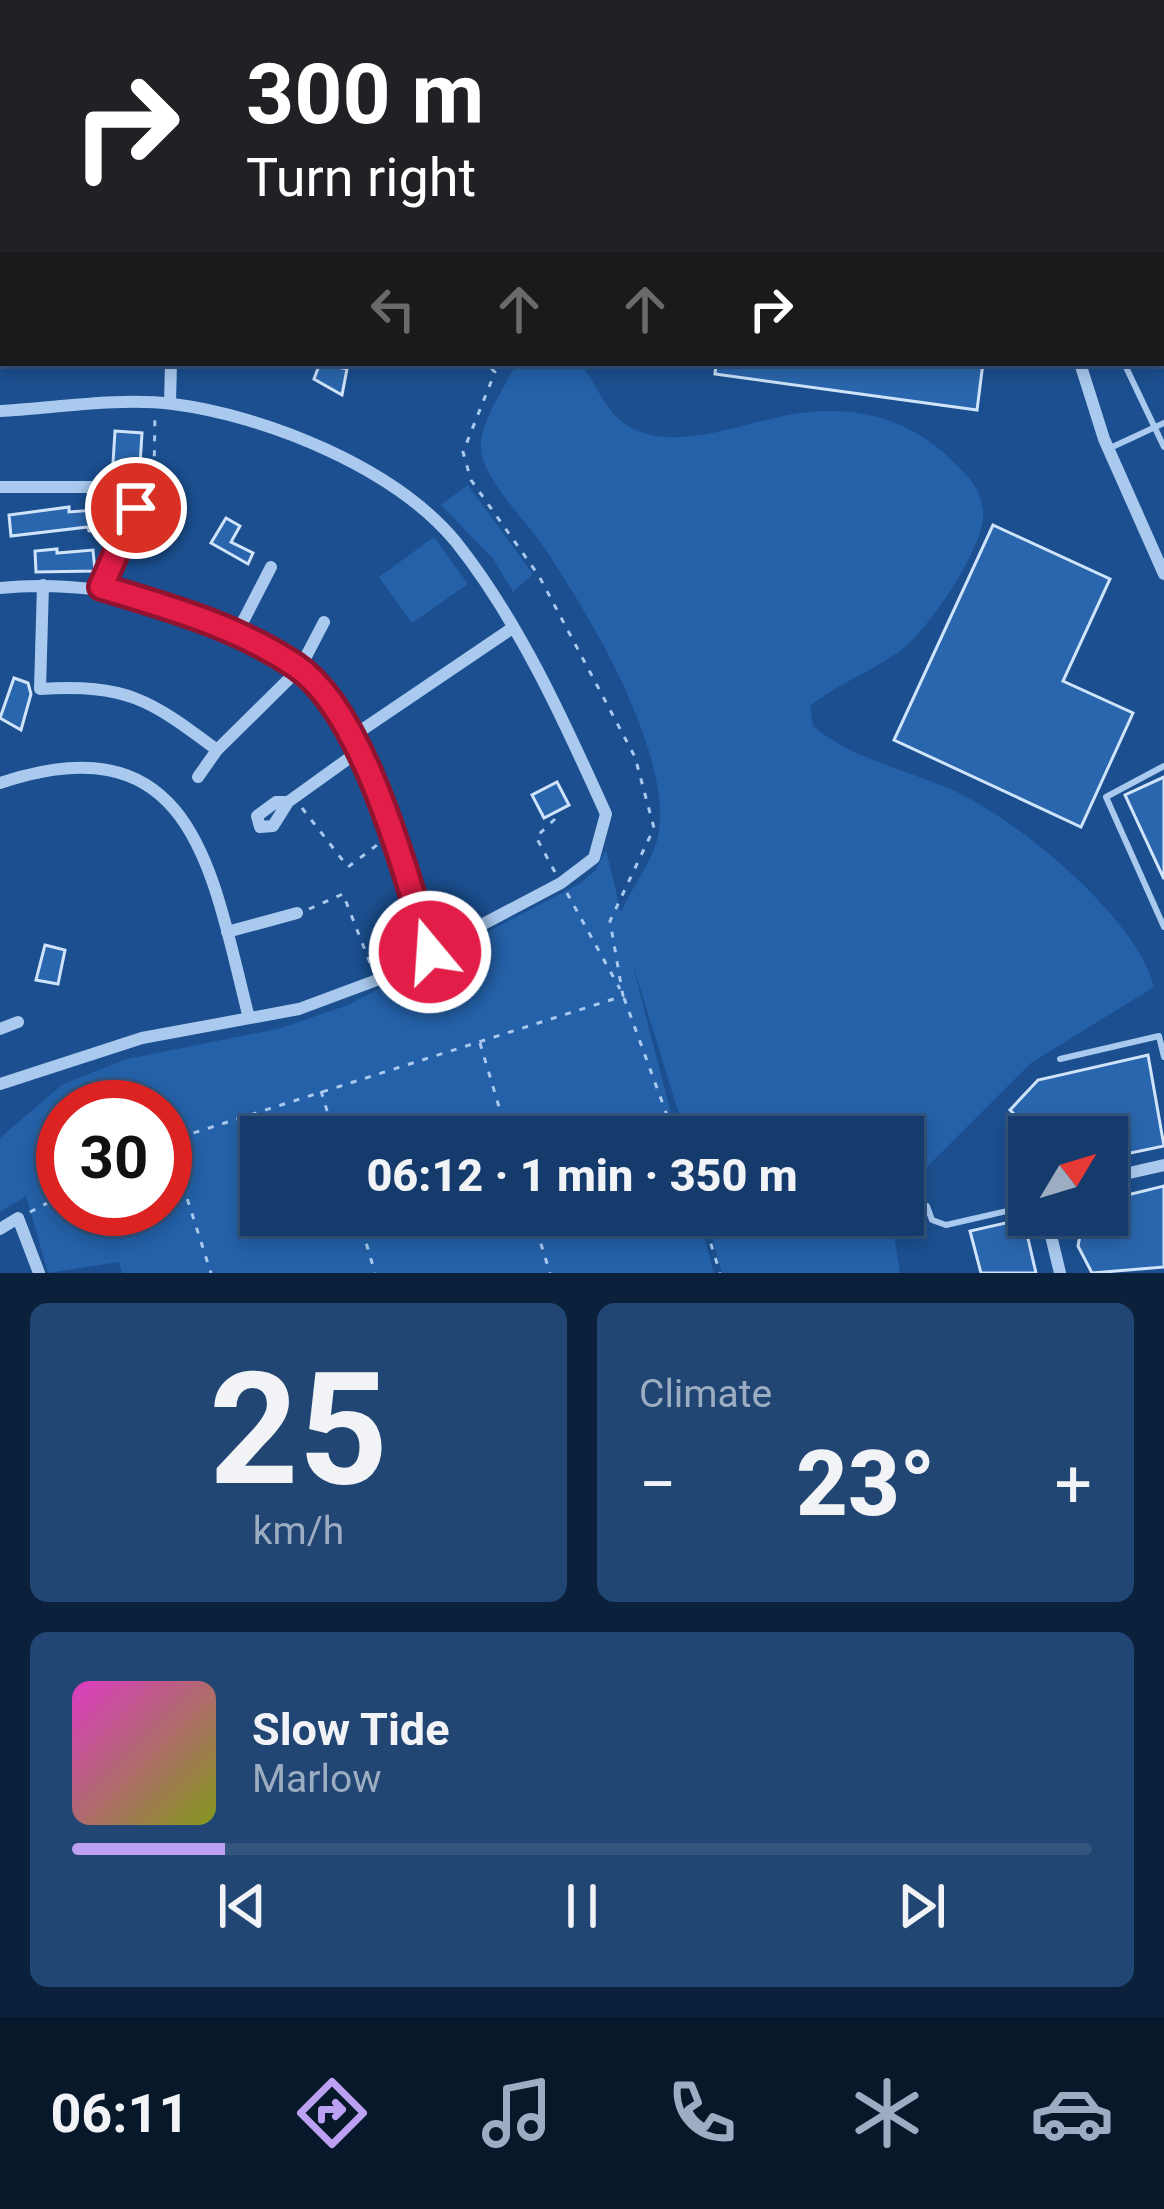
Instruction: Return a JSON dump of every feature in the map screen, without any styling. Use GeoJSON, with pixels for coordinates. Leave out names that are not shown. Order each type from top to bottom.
{"type":"FeatureCollection","features":[{"type":"Feature","properties":{"kind":"street"},"geometry":{"type":"LineString","coordinates":[[162,404],[170,366]]}},
{"type":"Feature","properties":{"kind":"street"},"geometry":{"type":"LineString","coordinates":[[1081,366],[1108,449],[1162,567]]}},
{"type":"Feature","properties":{"kind":"street"},"geometry":{"type":"LineString","coordinates":[[0,411],[162,404],[232,416],[315,445],[384,481],[454,541],[512,629],[606,814],[594,858],[561,883],[377,980],[299,1009],[142,1038],[0,1084]]}},
{"type":"Feature","properties":{"kind":"street"},"geometry":{"type":"LineString","coordinates":[[0,487],[135,487],[136,508],[101,587]]}},
{"type":"Feature","properties":{"kind":"street"},"geometry":{"type":"LineString","coordinates":[[237,633],[271,567]]}},
{"type":"Feature","properties":{"kind":"street"},"geometry":{"type":"LineString","coordinates":[[43,585],[40,688],[101,686],[138,698],[157,705],[217,750]]}},
{"type":"Feature","properties":{"kind":"street"},"geometry":{"type":"LineString","coordinates":[[0,588],[101,587],[237,633],[300,668],[353,736],[392,834],[430,952]]}},
{"type":"Feature","properties":{"kind":"street"},"geometry":{"type":"LineString","coordinates":[[198,777],[217,750],[300,668],[324,622]]}},
{"type":"Feature","properties":{"kind":"street"},"geometry":{"type":"LineString","coordinates":[[353,736],[512,629]]}},
{"type":"Feature","properties":{"kind":"street"},"geometry":{"type":"LineString","coordinates":[[291,800],[358,752]]}},
{"type":"Feature","properties":{"kind":"street"},"geometry":{"type":"LineString","coordinates":[[0,783],[98,767],[148,784],[166,796],[192,829],[227,932],[249,1018]]}},
{"type":"Feature","properties":{"kind":"street"},"geometry":{"type":"LineString","coordinates":[[227,932],[297,913]]}},
{"type":"Feature","properties":{"kind":"street"},"geometry":{"type":"LineString","coordinates":[[0,1029],[18,1022]]}},
{"type":"Feature","properties":{"kind":"street"},"geometry":{"type":"LineString","coordinates":[[1128,1173],[1164,1165]]}},
{"type":"Feature","properties":{"kind":"street"},"geometry":{"type":"LineString","coordinates":[[0,1229],[18,1218],[39,1273]]}},
{"type":"Feature","properties":{"kind":"street"},"geometry":{"type":"LineString","coordinates":[[1051,1236],[1060,1273]]}},
{"type":"Feature","properties":{"kind":"lane"},"geometry":{"type":"LineString","coordinates":[[1126,366],[1160,426],[1164,447]]}},
{"type":"Feature","properties":{"kind":"lane"},"geometry":{"type":"LineString","coordinates":[[1108,449],[1160,426]]}},
{"type":"Feature","properties":{"kind":"lane"},"geometry":{"type":"LineString","coordinates":[[1164,766],[1106,797],[1164,927]]}},
{"type":"Feature","properties":{"kind":"lane"},"geometry":{"type":"LineString","coordinates":[[1060,1059],[1159,1036],[1164,1057]]}},
{"type":"Feature","properties":{"kind":"lane"},"geometry":{"type":"LineString","coordinates":[[927,1207],[932,1220],[946,1225],[1008,1211]]}},
{"type":"Feature","properties":{"kind":"path"},"geometry":{"type":"LineString","coordinates":[[488,366],[495,372],[463,452],[471,480],[539,575],[635,757],[654,828],[610,921],[623,996]]}},
{"type":"Feature","properties":{"kind":"path"},"geometry":{"type":"LineString","coordinates":[[135,487],[154,477],[162,404]]}},
{"type":"Feature","properties":{"kind":"path"},"geometry":{"type":"LineString","coordinates":[[291,800],[348,867],[392,834]]}},
{"type":"Feature","properties":{"kind":"path"},"geometry":{"type":"LineString","coordinates":[[555,819],[536,837],[623,996],[667,1116]]}},
{"type":"Feature","properties":{"kind":"path"},"geometry":{"type":"LineString","coordinates":[[297,913],[343,894],[377,980]]}},
{"type":"Feature","properties":{"kind":"path"},"geometry":{"type":"LineString","coordinates":[[192,1133],[623,996]]}},
{"type":"Feature","properties":{"kind":"path"},"geometry":{"type":"LineString","coordinates":[[479,1042],[502,1116]]}},
{"type":"Feature","properties":{"kind":"path"},"geometry":{"type":"LineString","coordinates":[[320,1089],[328,1116]]}},
{"type":"Feature","properties":{"kind":"path"},"geometry":{"type":"LineString","coordinates":[[18,1218],[36,1209]]}},
{"type":"Feature","properties":{"kind":"path"},"geometry":{"type":"LineString","coordinates":[[192,1216],[211,1273]]}},
{"type":"Feature","properties":{"kind":"path"},"geometry":{"type":"LineString","coordinates":[[364,1236],[375,1273]]}},
{"type":"Feature","properties":{"kind":"path"},"geometry":{"type":"LineString","coordinates":[[539,1236],[550,1273]]}},
{"type":"Feature","properties":{"kind":"path"},"geometry":{"type":"LineString","coordinates":[[709,1236],[720,1273]]}},
{"type":"Feature","properties":{"kind":"shaded area"},"geometry":{"type":"Polygon","coordinates":[[[519,366],[582,366],[614,415],[647,434],[686,437],[808,412],[845,412],[880,418],[929,441],[974,485],[981,500],[982,525],[976,544],[923,629],[885,661],[810,706],[813,726],[859,754],[973,801],[1037,844],[1124,930],[1154,987],[1031,1063],[924,1170],[924,1116],[680,1116],[632,962],[672,1116],[240,1116],[240,1236],[704,1236],[714,1273],[122,1273],[119,1262],[48,1273],[37,1236],[192,1236],[192,1080],[73,1080],[127,1059],[281,1028],[348,1005],[579,884],[595,871],[606,850],[621,912],[649,861],[659,830],[659,797],[639,722],[582,607],[486,467],[481,446],[486,424],[512,371],[519,366]]]}},
{"type":"Feature","properties":{"kind":"shaded area"},"geometry":{"type":"Polygon","coordinates":[[[468,485],[533,574],[513,592],[494,560],[441,505],[468,485]]]}},
{"type":"Feature","properties":{"kind":"shaded area"},"geometry":{"type":"Polygon","coordinates":[[[434,537],[468,584],[412,623],[379,577],[434,537]]]}},
{"type":"Feature","properties":{"kind":"shaded area"},"geometry":{"type":"Polygon","coordinates":[[[36,1107],[36,1231],[26,1196],[0,1212],[0,1138],[36,1107]]]}},
{"type":"Feature","properties":{"kind":"shaded area"},"geometry":{"type":"Polygon","coordinates":[[[712,1236],[894,1236],[900,1273],[722,1273],[712,1236]]]}},
{"type":"Feature","properties":{"kind":"building"},"geometry":{"type":"Polygon","coordinates":[[[319,366],[347,369],[342,395],[314,379],[319,366]]]}},
{"type":"Feature","properties":{"kind":"building"},"geometry":{"type":"Polygon","coordinates":[[[716,366],[983,366],[977,410],[715,374],[716,366]]]}},
{"type":"Feature","properties":{"kind":"building"},"geometry":{"type":"Polygon","coordinates":[[[115,431],[142,433],[140,465],[113,463],[115,431]]]}},
{"type":"Feature","properties":{"kind":"building"},"geometry":{"type":"Polygon","coordinates":[[[69,507],[69,512],[109,509],[110,522],[105,530],[89,531],[88,527],[11,536],[9,515],[69,507]]]}},
{"type":"Feature","properties":{"kind":"building"},"geometry":{"type":"Polygon","coordinates":[[[226,518],[240,526],[231,542],[253,553],[248,564],[211,543],[226,518]]]}},
{"type":"Feature","properties":{"kind":"building"},"geometry":{"type":"Polygon","coordinates":[[[993,525],[1110,579],[1063,681],[1133,713],[1081,827],[894,740],[993,525]]]}},
{"type":"Feature","properties":{"kind":"building"},"geometry":{"type":"Polygon","coordinates":[[[57,549],[57,553],[93,550],[95,571],[36,572],[35,551],[57,549]]]}},
{"type":"Feature","properties":{"kind":"building"},"geometry":{"type":"Polygon","coordinates":[[[14,678],[28,683],[31,694],[21,730],[0,718],[14,678]]]}},
{"type":"Feature","properties":{"kind":"building"},"geometry":{"type":"Polygon","coordinates":[[[1164,777],[1164,879],[1125,795],[1164,777]]]}},
{"type":"Feature","properties":{"kind":"building"},"geometry":{"type":"Polygon","coordinates":[[[557,782],[569,805],[544,818],[532,795],[557,782]]]}},
{"type":"Feature","properties":{"kind":"building"},"geometry":{"type":"Polygon","coordinates":[[[45,945],[65,950],[58,984],[36,980],[45,945]]]}},
{"type":"Feature","properties":{"kind":"building"},"geometry":{"type":"Polygon","coordinates":[[[1148,1055],[1164,1146],[1128,1154],[1128,1116],[1016,1116],[1010,1110],[1038,1080],[1148,1055]]]}},
{"type":"Feature","properties":{"kind":"building"},"geometry":{"type":"Polygon","coordinates":[[[1164,1186],[1164,1267],[1092,1273],[1078,1246],[1080,1236],[1128,1236],[1128,1195],[1164,1186]]]}},
{"type":"Feature","properties":{"kind":"building"},"geometry":{"type":"Polygon","coordinates":[[[1008,1222],[1008,1236],[1027,1236],[1036,1273],[981,1273],[970,1231],[1008,1222]]]}},
{"type":"Feature","properties":{"kind":"route"},"geometry":{"type":"LineString","coordinates":[[136,508],[101,587],[237,633],[300,668],[353,736],[392,834],[430,952]]}}]}
